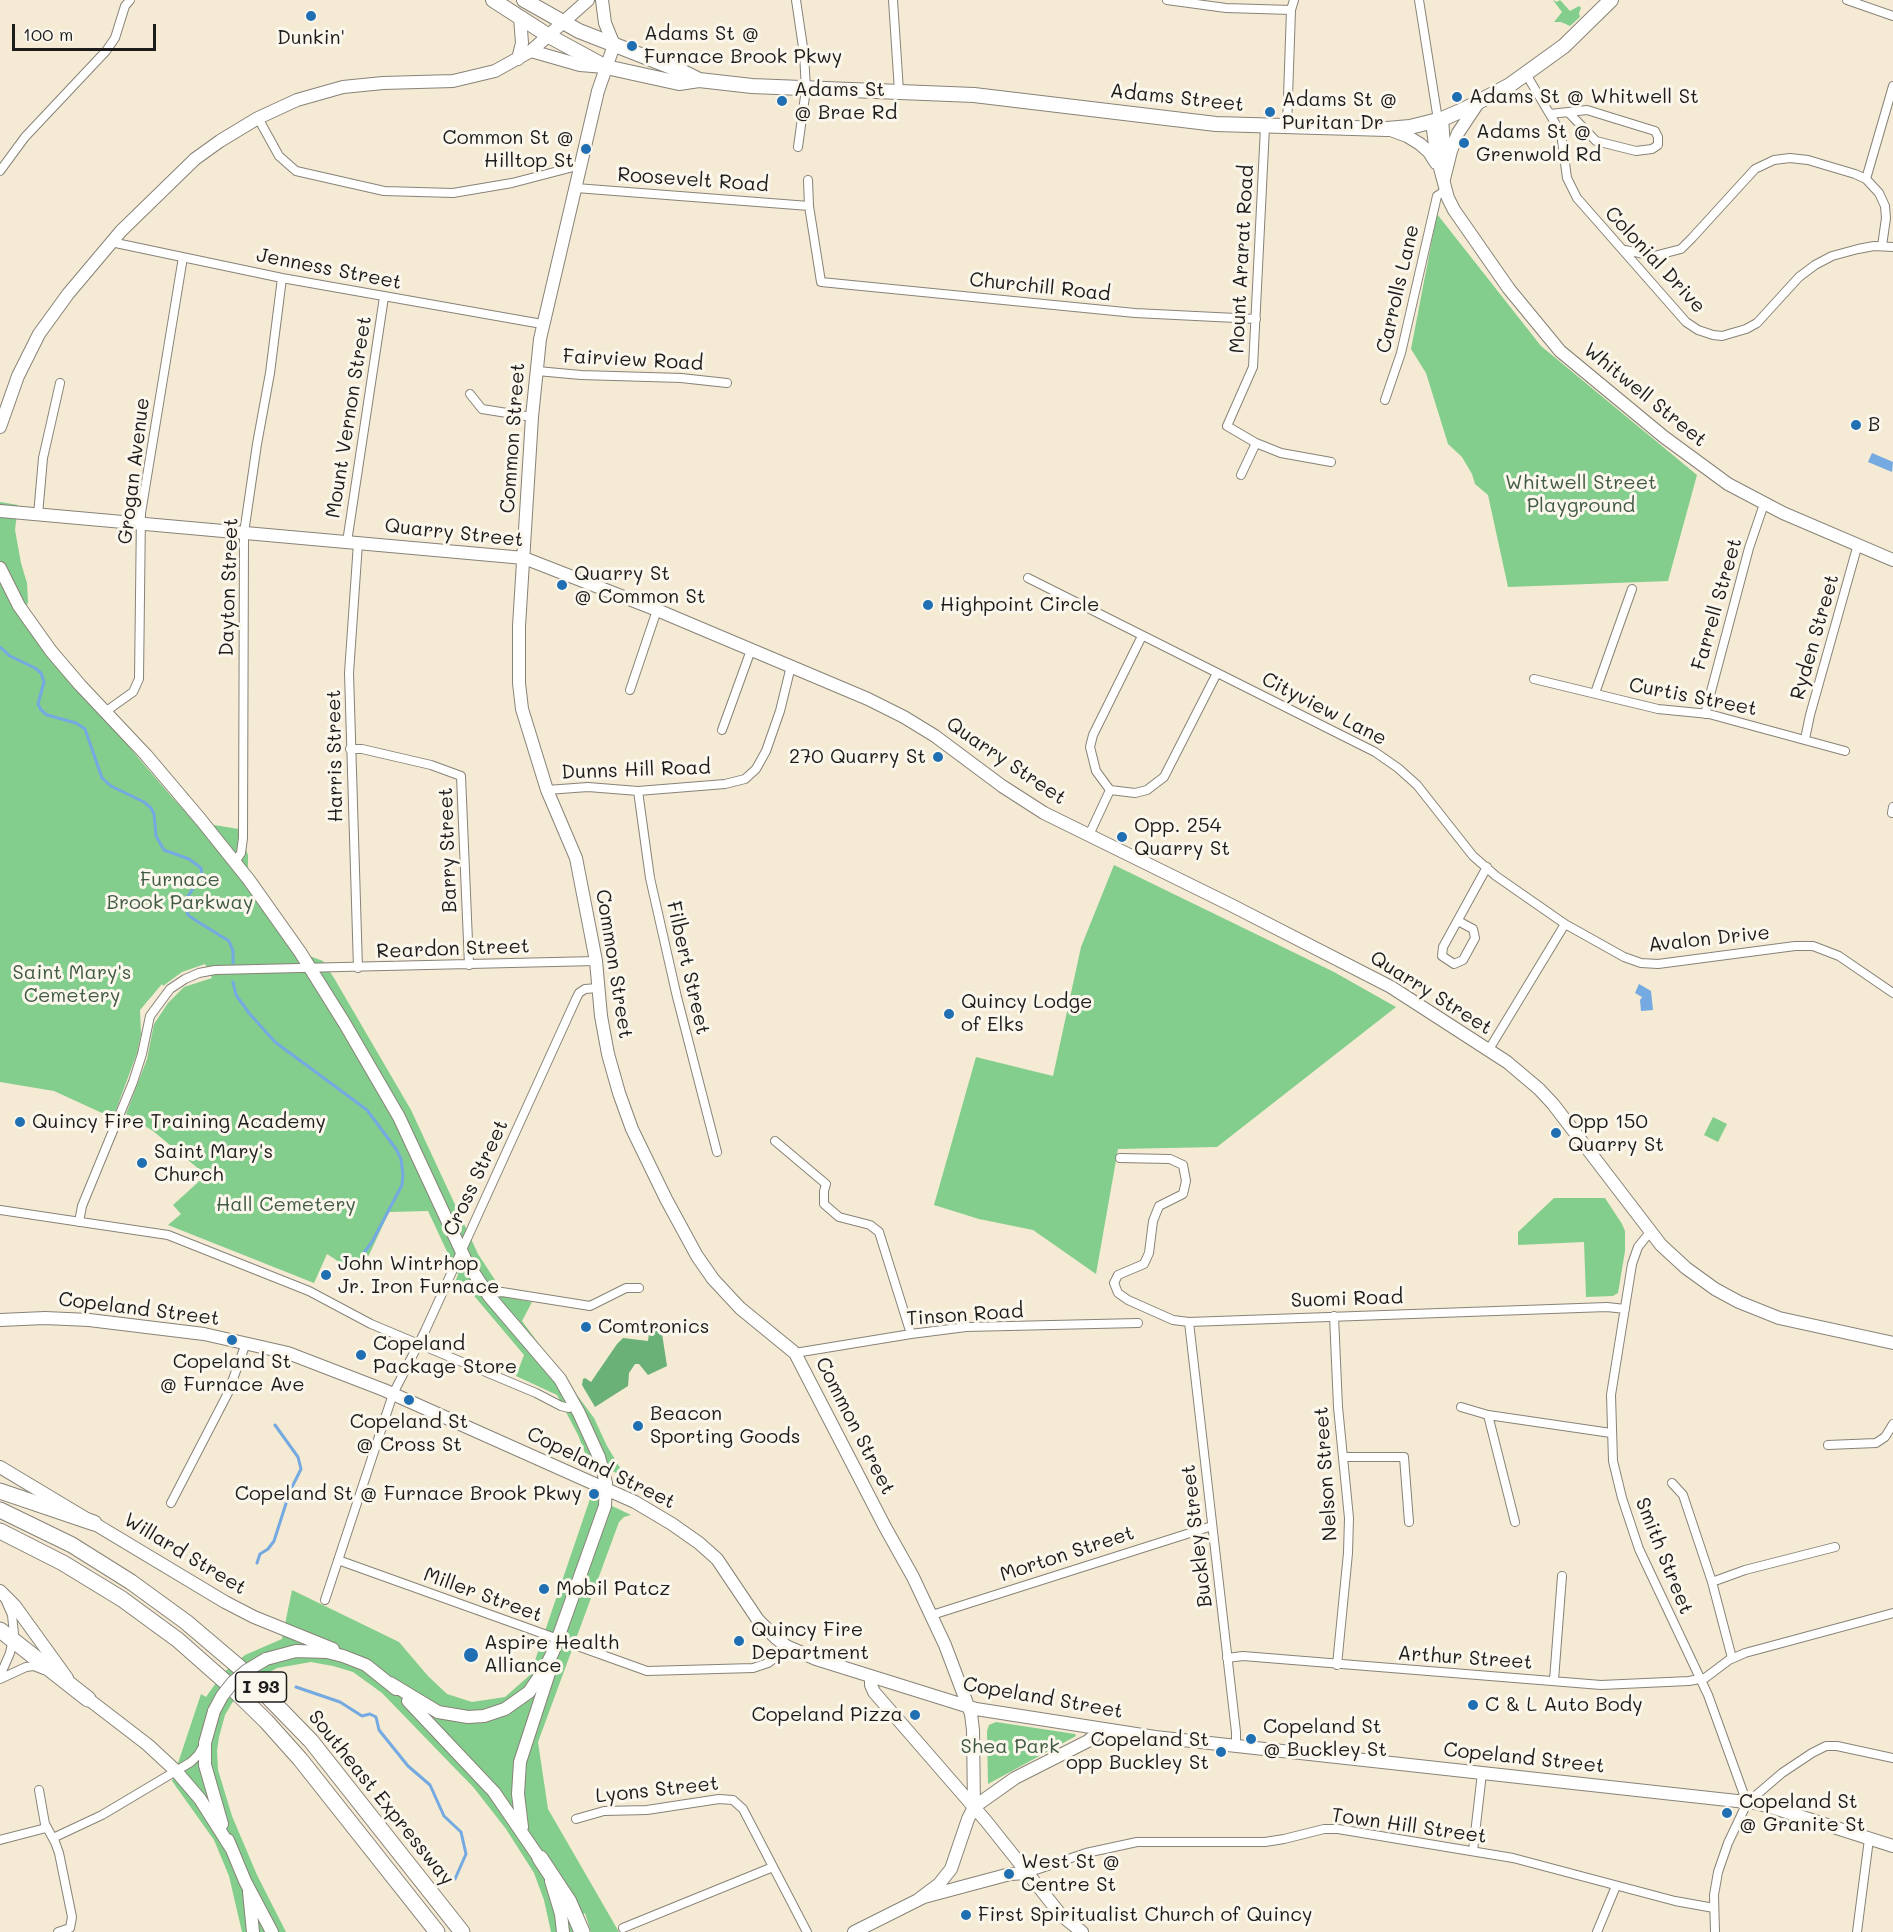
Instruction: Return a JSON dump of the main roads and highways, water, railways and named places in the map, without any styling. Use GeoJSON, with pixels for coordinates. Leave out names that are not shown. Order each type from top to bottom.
{"type":"FeatureCollection","features":[{"type":"Feature","properties":{"kind":"highway"},"geometry":{"type":"LineString","coordinates":[[0,1491],[93,1523]]}},
{"type":"Feature","properties":{"kind":"highway","name":"Southeast Expressway"},"geometry":{"type":"LineString","coordinates":[[0,1509],[64,1541],[131,1582],[193,1627],[239,1667],[311,1741],[462,1932]]}},
{"type":"Feature","properties":{"kind":"highway","name":"I 93"},"geometry":{"type":"LineString","coordinates":[[0,1518],[68,1552],[127,1588],[188,1634],[240,1678],[310,1753],[452,1932]]}},
{"type":"Feature","properties":{"kind":"highway","name":"I 93"},"geometry":{"type":"LineString","coordinates":[[0,1531],[78,1572],[122,1599],[178,1640],[229,1685],[300,1759],[438,1932]]}},
{"type":"Feature","properties":{"kind":"highway","name":"I 93"},"geometry":{"type":"LineString","coordinates":[[0,1539],[118,1606],[173,1646],[224,1690],[294,1764],[427,1932]]}},
{"type":"Feature","properties":{"kind":"highway"},"geometry":{"type":"LineString","coordinates":[[0,1630],[88,1699]]}},
{"type":"Feature","properties":{"kind":"highway"},"geometry":{"type":"LineString","coordinates":[[540,1857],[574,1911],[582,1932]]}},
{"type":"Feature","properties":{"kind":"main road","name":"Adams Street"},"geometry":{"type":"LineString","coordinates":[[493,0],[549,36],[606,67],[679,83],[699,80],[806,89],[974,95],[1192,122],[1265,127],[1387,129],[1410,127],[1437,120],[1479,102],[1526,74],[1572,39],[1611,0]]}},
{"type":"Feature","properties":{"kind":"main road","name":"Adams Street"},"geometry":{"type":"LineString","coordinates":[[524,0],[614,45],[699,80]]}},
{"type":"Feature","properties":{"kind":"main road"},"geometry":{"type":"LineString","coordinates":[[0,427],[18,376],[39,334],[68,294],[111,242],[195,159],[258,118],[297,100],[343,87],[382,83],[453,81],[495,71],[531,51],[588,0]]}},
{"type":"Feature","properties":{"kind":"main road"},"geometry":{"type":"LineString","coordinates":[[602,0],[604,23],[614,45]]}},
{"type":"Feature","properties":{"kind":"main road"},"geometry":{"type":"LineString","coordinates":[[518,59],[522,44],[520,17]]}},
{"type":"Feature","properties":{"kind":"main road","name":"Common Street"},"geometry":{"type":"LineString","coordinates":[[614,45],[598,91],[542,324],[532,417],[519,626],[519,683],[524,719],[547,790],[576,858],[596,961],[608,1054],[632,1129],[666,1199],[697,1256],[713,1279],[740,1308],[795,1353],[932,1615],[969,1707],[973,1730],[974,1808]]}},
{"type":"Feature","properties":{"kind":"main road"},"geometry":{"type":"LineString","coordinates":[[531,51],[580,65],[606,67]]}},
{"type":"Feature","properties":{"kind":"main road"},"geometry":{"type":"LineString","coordinates":[[1445,185],[1451,151],[1458,134],[1479,102]]}},
{"type":"Feature","properties":{"kind":"main road","name":"Whitwell Street"},"geometry":{"type":"LineString","coordinates":[[1437,120],[1446,150],[1445,185],[1454,210],[1509,289],[1560,351],[1664,437],[1728,484],[1805,524],[1893,560]]}},
{"type":"Feature","properties":{"kind":"main road"},"geometry":{"type":"LineString","coordinates":[[1387,129],[1407,136],[1426,149],[1432,155],[1445,185]]}},
{"type":"Feature","properties":{"kind":"main road","name":"Quarry Street"},"geometry":{"type":"LineString","coordinates":[[0,511],[524,558],[657,610],[868,699],[935,736],[1002,786],[1044,813],[1391,987],[1515,1068],[1553,1104],[1650,1232],[1674,1258],[1715,1289],[1747,1306],[1798,1323],[1893,1343]]}},
{"type":"Feature","properties":{"kind":"main road"},"geometry":{"type":"LineString","coordinates":[[0,568],[33,627],[60,661],[164,776],[235,862],[311,969],[399,1117],[461,1251],[489,1296],[554,1371],[575,1405],[595,1447],[607,1489],[604,1512],[558,1639],[544,1670],[529,1692],[512,1706],[491,1714],[468,1717],[446,1714],[430,1708],[358,1661],[312,1650],[288,1652],[266,1659],[246,1671],[222,1696],[214,1712],[205,1743],[208,1779],[231,1848],[272,1932]]}},
{"type":"Feature","properties":{"kind":"main road","name":"Copeland Street"},"geometry":{"type":"LineString","coordinates":[[0,1320],[45,1318],[89,1320],[204,1334],[288,1353],[393,1394],[642,1506],[704,1546],[725,1570],[758,1620],[786,1646],[816,1659],[969,1707],[1096,1729],[1748,1803],[1771,1807],[1893,1846]]}},
{"type":"Feature","properties":{"kind":"main road","name":"Willard Street"},"geometry":{"type":"LineString","coordinates":[[0,1467],[225,1602],[358,1661]]}},
{"type":"Feature","properties":{"kind":"main road"},"geometry":{"type":"LineString","coordinates":[[0,1591],[15,1606],[69,1680],[88,1699],[148,1745],[176,1771],[200,1799],[231,1848]]}},
{"type":"Feature","properties":{"kind":"main road"},"geometry":{"type":"LineString","coordinates":[[526,1837],[520,1820],[518,1803],[520,1762],[548,1678],[558,1639]]}},
{"type":"Feature","properties":{"kind":"main road"},"geometry":{"type":"LineString","coordinates":[[871,1676],[874,1692],[974,1808],[1065,1920],[1082,1932]]}},
{"type":"Feature","properties":{"kind":"main road"},"geometry":{"type":"LineString","coordinates":[[390,1683],[484,1779],[540,1857],[556,1896],[563,1932]]}},
{"type":"Feature","properties":{"kind":"main road"},"geometry":{"type":"LineString","coordinates":[[854,1932],[918,1899],[939,1884],[951,1869],[974,1808],[1015,1778],[1088,1741],[1094,1736],[1096,1729]]}},
{"type":"Feature","properties":{"kind":"main road"},"geometry":{"type":"LineString","coordinates":[[918,1899],[1010,1874],[1027,1873]]}},
{"type":"Feature","properties":{"kind":"main road"},"geometry":{"type":"LineString","coordinates":[[249,1888],[253,1932]]}},
{"type":"Feature","properties":{"kind":"water"},"geometry":{"type":"Polygon","coordinates":[[[1872,453],[1893,462],[1892,472],[1868,462],[1872,453]]]}},
{"type":"Feature","properties":{"kind":"water"},"geometry":{"type":"Polygon","coordinates":[[[1639,984],[1651,991],[1653,1010],[1641,1011],[1642,997],[1635,993],[1639,984]]]}},
{"type":"Feature","properties":{"kind":"waterway"},"geometry":{"type":"LineString","coordinates":[[0,647],[10,656],[41,673],[44,682],[38,704],[41,710],[47,715],[76,723],[85,729],[102,778],[111,786],[144,802],[151,808],[154,814],[156,836],[164,850],[189,859],[201,868],[202,876],[188,896],[186,908],[188,915],[229,941],[233,951],[233,963]]}},
{"type":"Feature","properties":{"kind":"waterway"},"geometry":{"type":"LineString","coordinates":[[233,982],[236,995],[275,1042],[367,1110],[401,1159],[402,1185],[372,1242],[363,1254]]}},
{"type":"Feature","properties":{"kind":"waterway"},"geometry":{"type":"LineString","coordinates":[[257,1563],[260,1554],[274,1541],[290,1491],[301,1469],[298,1457],[275,1425]]}},
{"type":"Feature","properties":{"kind":"waterway"},"geometry":{"type":"LineString","coordinates":[[296,1687],[340,1702],[362,1716],[370,1714],[376,1717],[379,1730],[408,1766],[430,1785],[444,1816],[461,1832],[466,1854],[455,1879]]}},
{"type":"Feature","properties":{"kind":"place","name":"Dunkin'"},"geometry":{"type":"Point","coordinates":[311,16]}},
{"type":"Feature","properties":{"kind":"place","name":"Adams St @ Furnace Brook Pkwy"},"geometry":{"type":"Point","coordinates":[632,46]}},
{"type":"Feature","properties":{"kind":"place","name":"Adams St @ Whitwell St"},"geometry":{"type":"Point","coordinates":[1457,97]}},
{"type":"Feature","properties":{"kind":"place","name":"Adams St @ Brae Rd"},"geometry":{"type":"Point","coordinates":[782,101]}},
{"type":"Feature","properties":{"kind":"place","name":"Adams St @ Puritan Dr"},"geometry":{"type":"Point","coordinates":[1270,112]}},
{"type":"Feature","properties":{"kind":"place","name":"Adams St @ Grenwold Rd"},"geometry":{"type":"Point","coordinates":[1464,143]}},
{"type":"Feature","properties":{"kind":"place","name":"Common St @ Hilltop St"},"geometry":{"type":"Point","coordinates":[586,149]}},
{"type":"Feature","properties":{"kind":"place","name":"B"},"geometry":{"type":"Point","coordinates":[1856,425]}},
{"type":"Feature","properties":{"kind":"place","name":"Quarry St @ Common St"},"geometry":{"type":"Point","coordinates":[562,585]}},
{"type":"Feature","properties":{"kind":"place","name":"Highpoint Circle"},"geometry":{"type":"Point","coordinates":[928,605]}},
{"type":"Feature","properties":{"kind":"place","name":"270 Quarry St"},"geometry":{"type":"Point","coordinates":[938,757]}},
{"type":"Feature","properties":{"kind":"place","name":"Opp. 254 Quarry St"},"geometry":{"type":"Point","coordinates":[1122,837]}},
{"type":"Feature","properties":{"kind":"place","name":"Quincy Lodge of Elks"},"geometry":{"type":"Point","coordinates":[949,1014]}},
{"type":"Feature","properties":{"kind":"place","name":"Quincy Fire Training Academy"},"geometry":{"type":"Point","coordinates":[20,1122]}},
{"type":"Feature","properties":{"kind":"place","name":"Opp 150 Quarry St"},"geometry":{"type":"Point","coordinates":[1556,1133]}},
{"type":"Feature","properties":{"kind":"place","name":"Saint Mary's Church"},"geometry":{"type":"Point","coordinates":[142,1163]}},
{"type":"Feature","properties":{"kind":"place","name":"John Wintrhop Jr. Iron Furnace"},"geometry":{"type":"Point","coordinates":[326,1275]}},
{"type":"Feature","properties":{"kind":"place","name":"Comtronics"},"geometry":{"type":"Point","coordinates":[586,1327]}},
{"type":"Feature","properties":{"kind":"place","name":"Copeland St @ Furnace Ave"},"geometry":{"type":"Point","coordinates":[232,1340]}},
{"type":"Feature","properties":{"kind":"place","name":"Copeland Package Store"},"geometry":{"type":"Point","coordinates":[361,1355]}},
{"type":"Feature","properties":{"kind":"place","name":"Copeland St @ Cross St"},"geometry":{"type":"Point","coordinates":[409,1400]}},
{"type":"Feature","properties":{"kind":"place","name":"Beacon Sporting Goods"},"geometry":{"type":"Point","coordinates":[638,1426]}},
{"type":"Feature","properties":{"kind":"place","name":"Copeland St @ Furnace Brook Pkwy"},"geometry":{"type":"Point","coordinates":[594,1494]}},
{"type":"Feature","properties":{"kind":"place","name":"Mobil Patcz"},"geometry":{"type":"Point","coordinates":[544,1589]}},
{"type":"Feature","properties":{"kind":"place","name":"Quincy Fire Department"},"geometry":{"type":"Point","coordinates":[739,1641]}},
{"type":"Feature","properties":{"kind":"place","name":"Aspire Health Alliance"},"geometry":{"type":"Point","coordinates":[471,1655]}},
{"type":"Feature","properties":{"kind":"place","name":"C & L Auto Body"},"geometry":{"type":"Point","coordinates":[1473,1705]}},
{"type":"Feature","properties":{"kind":"place","name":"Copeland Pizza"},"geometry":{"type":"Point","coordinates":[915,1715]}},
{"type":"Feature","properties":{"kind":"place","name":"Copeland St @ Buckley St"},"geometry":{"type":"Point","coordinates":[1251,1739]}},
{"type":"Feature","properties":{"kind":"place","name":"Copeland St opp Buckley St"},"geometry":{"type":"Point","coordinates":[1221,1752]}},
{"type":"Feature","properties":{"kind":"place","name":"Copeland St @ Granite St"},"geometry":{"type":"Point","coordinates":[1727,1813]}},
{"type":"Feature","properties":{"kind":"place","name":"West St @ Centre St"},"geometry":{"type":"Point","coordinates":[1009,1874]}},
{"type":"Feature","properties":{"kind":"place","name":"First Spiritualist Church of Quincy"},"geometry":{"type":"Point","coordinates":[966,1915]}},
{"type":"Feature","properties":{"kind":"park label","name":"Whitwell Street Playground"},"geometry":{"type":"Point","coordinates":[1581,494]}},
{"type":"Feature","properties":{"kind":"park label","name":"Furnace Brook Parkway"},"geometry":{"type":"Point","coordinates":[180,892]}},
{"type":"Feature","properties":{"kind":"park label","name":"Saint Mary's Cemetery"},"geometry":{"type":"Point","coordinates":[72,984]}},
{"type":"Feature","properties":{"kind":"park label","name":"Hall Cemetery"},"geometry":{"type":"Point","coordinates":[286,1205]}},
{"type":"Feature","properties":{"kind":"park label","name":"Shea Park"},"geometry":{"type":"Point","coordinates":[1010,1747]}}]}
